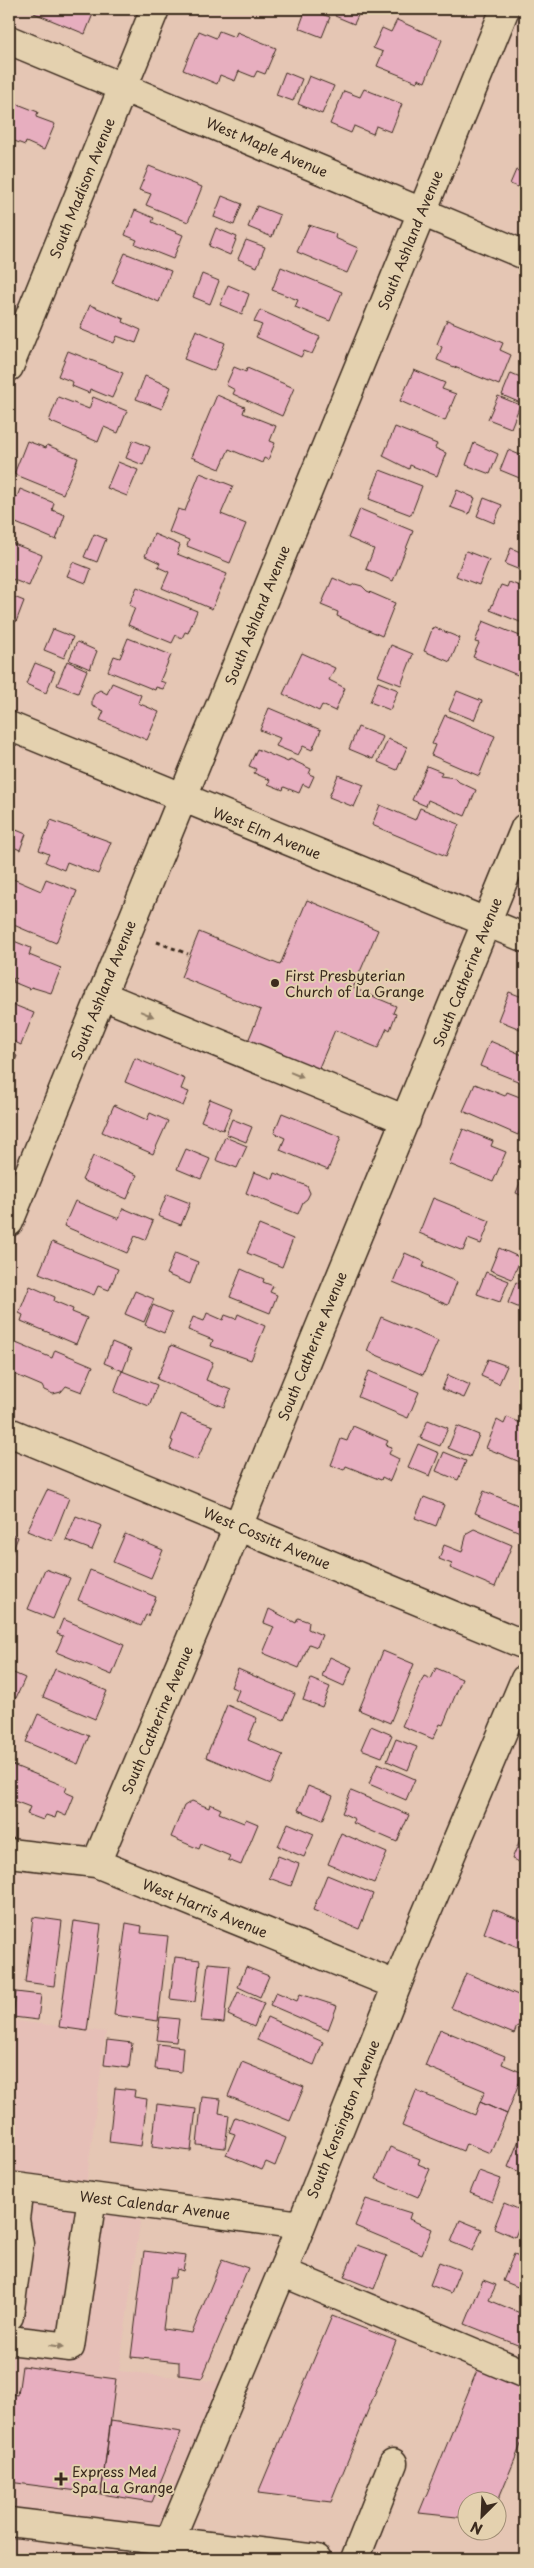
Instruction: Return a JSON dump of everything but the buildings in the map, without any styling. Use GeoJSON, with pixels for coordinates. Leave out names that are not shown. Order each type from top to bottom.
{"type":"FeatureCollection","features":[{"type":"Feature","properties":{"kind":"street","name":"South Madison Avenue"},"geometry":{"type":"LineString","coordinates":[[9,367],[155,9]]}},
{"type":"Feature","properties":{"kind":"street","name":"South Ashland Avenue"},"geometry":{"type":"LineString","coordinates":[[9,1222],[505,9]]}},
{"type":"Feature","properties":{"kind":"street","name":"West Maple Avenue"},"geometry":{"type":"LineString","coordinates":[[9,40],[525,255]]}},
{"type":"Feature","properties":{"kind":"street","name":"West Elm Avenue"},"geometry":{"type":"LineString","coordinates":[[9,726],[525,938]]}},
{"type":"Feature","properties":{"kind":"street","name":"South Catherine Avenue"},"geometry":{"type":"LineString","coordinates":[[96,1863],[238,1526],[525,828]]}},
{"type":"Feature","properties":{"kind":"street"},"geometry":{"type":"LineString","coordinates":[[101,995],[406,1120]]}},
{"type":"Feature","properties":{"kind":"street","name":"West Cossitt Avenue"},"geometry":{"type":"LineString","coordinates":[[9,1432],[525,1645]]}},
{"type":"Feature","properties":{"kind":"street","name":"South Kensington Avenue"},"geometry":{"type":"LineString","coordinates":[[165,2551],[282,2272],[396,1985],[525,1679]]}},
{"type":"Feature","properties":{"kind":"street","name":"West Harris Avenue"},"geometry":{"type":"LineString","coordinates":[[9,1853],[96,1863],[396,1985]]}},
{"type":"Feature","properties":{"kind":"street"},"geometry":{"type":"LineString","coordinates":[[9,2316],[19,2244],[12,2191]]}},
{"type":"Feature","properties":{"kind":"street","name":"West Calendar Avenue"},"geometry":{"type":"LineString","coordinates":[[12,2191],[92,2197],[301,2224]]}},
{"type":"Feature","properties":{"kind":"street"},"geometry":{"type":"LineString","coordinates":[[9,2340],[70,2347],[92,2197]]}},
{"type":"Feature","properties":{"kind":"street"},"geometry":{"type":"LineString","coordinates":[[282,2272],[525,2374]]}},
{"type":"Feature","properties":{"kind":"street"},"geometry":{"type":"LineString","coordinates":[[355,2559],[392,2463]]}},
{"type":"Feature","properties":{"kind":"street"},"geometry":{"type":"LineString","coordinates":[[9,2522],[165,2551],[317,2559]]}},
{"type":"Feature","properties":{"kind":"path"},"geometry":{"type":"LineString","coordinates":[[157,942],[188,954]]}},
{"type":"Feature","properties":{"kind":"path"},"geometry":{"type":"LineString","coordinates":[[9,2392],[18,2392]]}},
{"type":"Feature","properties":{"kind":"shaded area"},"geometry":{"type":"Polygon","coordinates":[[[9,2020],[106,2032],[86,2185],[9,2175],[9,2020]]]}},
{"type":"Feature","properties":{"kind":"shaded area"},"geometry":{"type":"Polygon","coordinates":[[[9,2190],[142,2208],[119,2371],[231,2383],[166,2536],[9,2519],[9,2190]]]}},
{"type":"Feature","properties":{"kind":"place","name":"First Presbyterian Church of La Grange"},"geometry":{"type":"Point","coordinates":[275,983]}},
{"type":"Feature","properties":{"kind":"place","name":"Express Med Spa La Grange"},"geometry":{"type":"Point","coordinates":[61,2479]}}]}
